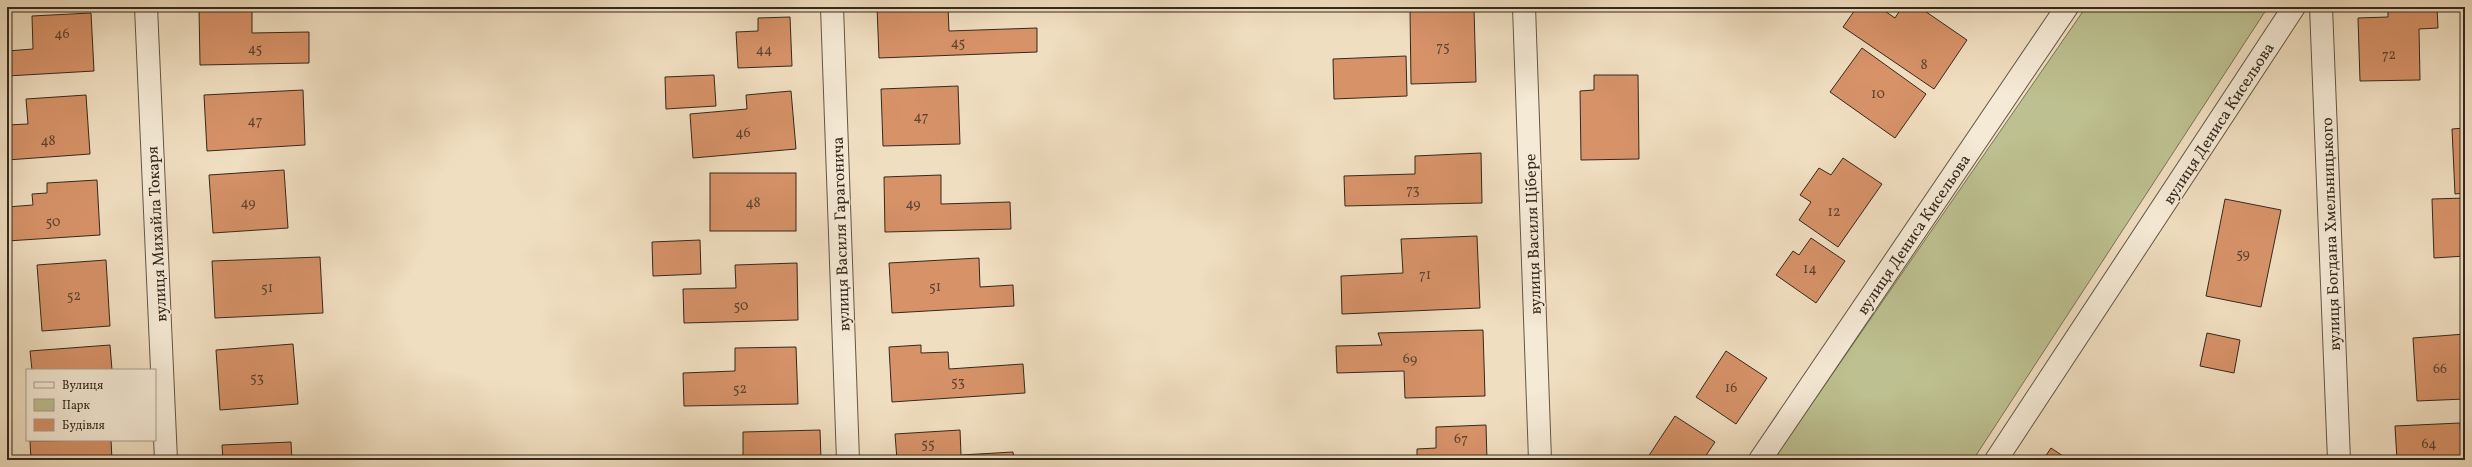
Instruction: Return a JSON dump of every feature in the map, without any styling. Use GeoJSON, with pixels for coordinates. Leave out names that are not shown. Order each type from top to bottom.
{"type":"FeatureCollection","features":[{"type":"Feature","properties":{"kind":"street","name":"вулиця Михайла Токаря"},"geometry":{"type":"LineString","coordinates":[[146,7],[166,460]]}},
{"type":"Feature","properties":{"kind":"street","name":"вулиця Василя Гарагонича"},"geometry":{"type":"LineString","coordinates":[[832,7],[848,460]]}},
{"type":"Feature","properties":{"kind":"street","name":"вулиця Василя Цібере"},"geometry":{"type":"LineString","coordinates":[[1524,7],[1540,460]]}},
{"type":"Feature","properties":{"kind":"street","name":"вулиця Дениса Кисельова"},"geometry":{"type":"LineString","coordinates":[[1760,460],[2067,7]]}},
{"type":"Feature","properties":{"kind":"street","name":"вулиця Дениса Кисельова"},"geometry":{"type":"LineString","coordinates":[[1996,460],[2294,7]]}},
{"type":"Feature","properties":{"kind":"street","name":"вулиця Богдана Хмельницького"},"geometry":{"type":"LineString","coordinates":[[2321,7],[2339,460]]}},
{"type":"Feature","properties":{"kind":"green space"},"geometry":{"type":"Polygon","coordinates":[[[2086,7],[2268,7],[1973,460],[1773,460],[2086,7]]]}},
{"type":"Feature","properties":{"kind":"building"},"geometry":{"type":"Polygon","coordinates":[[[252,7],[252,33],[309,32],[309,63],[200,65],[199,8],[252,7]]]}},
{"type":"Feature","properties":{"kind":"building"},"geometry":{"type":"Polygon","coordinates":[[[877,7],[948,7],[949,31],[1037,28],[1037,52],[879,58],[877,7]]]}},
{"type":"Feature","properties":{"kind":"building"},"geometry":{"type":"Polygon","coordinates":[[[1857,7],[1879,7],[1895,18],[1902,7],[1919,7],[1967,40],[1934,89],[1843,27],[1857,7]]]}},
{"type":"Feature","properties":{"kind":"building"},"geometry":{"type":"Polygon","coordinates":[[[2388,7],[2437,7],[2438,28],[2419,29],[2420,80],[2360,81],[2358,18],[2388,17],[2388,7]]]}},
{"type":"Feature","properties":{"kind":"building"},"geometry":{"type":"Polygon","coordinates":[[[1474,8],[1476,82],[1411,84],[1410,10],[1474,8]]]}},
{"type":"Feature","properties":{"kind":"building"},"geometry":{"type":"Polygon","coordinates":[[[91,13],[94,71],[7,76],[7,51],[33,49],[32,16],[91,13]]]}},
{"type":"Feature","properties":{"kind":"building"},"geometry":{"type":"Polygon","coordinates":[[[790,17],[792,66],[738,68],[736,32],[758,31],[758,18],[790,17]]]}},
{"type":"Feature","properties":{"kind":"building"},"geometry":{"type":"Polygon","coordinates":[[[1862,48],[1926,94],[1895,138],[1830,92],[1862,48]]]}},
{"type":"Feature","properties":{"kind":"building"},"geometry":{"type":"Polygon","coordinates":[[[1406,56],[1407,96],[1334,99],[1333,59],[1406,56]]]}},
{"type":"Feature","properties":{"kind":"building"},"geometry":{"type":"Polygon","coordinates":[[[714,75],[716,106],[666,109],[665,77],[714,75]]]}},
{"type":"Feature","properties":{"kind":"building"},"geometry":{"type":"Polygon","coordinates":[[[1594,75],[1638,75],[1639,159],[1581,160],[1580,91],[1594,90],[1594,75]]]}},
{"type":"Feature","properties":{"kind":"building"},"geometry":{"type":"Polygon","coordinates":[[[958,86],[960,144],[883,146],[881,89],[958,86]]]}},
{"type":"Feature","properties":{"kind":"building"},"geometry":{"type":"Polygon","coordinates":[[[303,90],[305,145],[207,151],[204,95],[303,90]]]}},
{"type":"Feature","properties":{"kind":"building"},"geometry":{"type":"Polygon","coordinates":[[[791,91],[796,149],[693,158],[690,114],[747,109],[746,95],[791,91]]]}},
{"type":"Feature","properties":{"kind":"building"},"geometry":{"type":"Polygon","coordinates":[[[86,95],[90,154],[7,160],[7,125],[28,124],[26,99],[86,95]]]}},
{"type":"Feature","properties":{"kind":"building"},"geometry":{"type":"Polygon","coordinates":[[[2465,128],[2465,193],[2455,194],[2452,129],[2465,128]]]}},
{"type":"Feature","properties":{"kind":"building"},"geometry":{"type":"Polygon","coordinates":[[[1481,153],[1482,203],[1345,206],[1344,176],[1415,174],[1415,156],[1481,153]]]}},
{"type":"Feature","properties":{"kind":"building"},"geometry":{"type":"Polygon","coordinates":[[[1843,158],[1882,184],[1838,247],[1799,220],[1811,202],[1800,195],[1819,168],[1831,175],[1843,158]]]}},
{"type":"Feature","properties":{"kind":"building"},"geometry":{"type":"Polygon","coordinates":[[[284,170],[288,228],[213,233],[209,175],[284,170]]]}},
{"type":"Feature","properties":{"kind":"building"},"geometry":{"type":"Polygon","coordinates":[[[710,173],[796,173],[796,231],[710,231],[710,173]]]}},
{"type":"Feature","properties":{"kind":"building"},"geometry":{"type":"Polygon","coordinates":[[[941,175],[941,204],[1010,202],[1011,229],[885,232],[884,177],[941,175]]]}},
{"type":"Feature","properties":{"kind":"building"},"geometry":{"type":"Polygon","coordinates":[[[97,180],[100,235],[7,241],[7,207],[33,205],[32,194],[47,193],[47,183],[97,180]]]}},
{"type":"Feature","properties":{"kind":"building"},"geometry":{"type":"Polygon","coordinates":[[[2465,198],[2465,256],[2434,258],[2432,199],[2465,198]]]}},
{"type":"Feature","properties":{"kind":"building"},"geometry":{"type":"Polygon","coordinates":[[[2225,199],[2281,210],[2261,307],[2206,296],[2225,199]]]}},
{"type":"Feature","properties":{"kind":"building"},"geometry":{"type":"Polygon","coordinates":[[[1477,236],[1480,308],[1342,314],[1341,276],[1403,273],[1401,239],[1477,236]]]}},
{"type":"Feature","properties":{"kind":"building"},"geometry":{"type":"Polygon","coordinates":[[[1811,238],[1845,261],[1816,303],[1776,275],[1793,251],[1799,255],[1811,238]]]}},
{"type":"Feature","properties":{"kind":"building"},"geometry":{"type":"Polygon","coordinates":[[[700,240],[701,274],[653,276],[652,242],[700,240]]]}},
{"type":"Feature","properties":{"kind":"building"},"geometry":{"type":"Polygon","coordinates":[[[320,257],[323,313],[215,318],[212,261],[320,257]]]}},
{"type":"Feature","properties":{"kind":"building"},"geometry":{"type":"Polygon","coordinates":[[[979,258],[980,287],[1013,285],[1014,306],[892,313],[889,263],[979,258]]]}},
{"type":"Feature","properties":{"kind":"building"},"geometry":{"type":"Polygon","coordinates":[[[106,260],[110,326],[42,331],[37,265],[106,260]]]}},
{"type":"Feature","properties":{"kind":"building"},"geometry":{"type":"Polygon","coordinates":[[[797,263],[798,320],[684,323],[683,289],[736,288],[735,265],[797,263]]]}},
{"type":"Feature","properties":{"kind":"building"},"geometry":{"type":"Polygon","coordinates":[[[1483,330],[1485,396],[1405,398],[1404,371],[1337,373],[1336,346],[1382,345],[1378,333],[1483,330]]]}},
{"type":"Feature","properties":{"kind":"building"},"geometry":{"type":"Polygon","coordinates":[[[2207,333],[2240,340],[2234,373],[2200,366],[2207,333]]]}},
{"type":"Feature","properties":{"kind":"building"},"geometry":{"type":"Polygon","coordinates":[[[2465,334],[2465,399],[2417,401],[2413,338],[2465,334]]]}},
{"type":"Feature","properties":{"kind":"building"},"geometry":{"type":"Polygon","coordinates":[[[293,344],[298,404],[220,410],[216,350],[293,344]]]}},
{"type":"Feature","properties":{"kind":"building"},"geometry":{"type":"Polygon","coordinates":[[[110,345],[112,369],[32,369],[30,351],[110,345]]]}},
{"type":"Feature","properties":{"kind":"building"},"geometry":{"type":"Polygon","coordinates":[[[921,345],[921,353],[948,352],[949,369],[1023,364],[1025,393],[892,402],[889,347],[921,345]]]}},
{"type":"Feature","properties":{"kind":"building"},"geometry":{"type":"Polygon","coordinates":[[[796,347],[798,404],[684,406],[683,373],[735,371],[735,348],[796,347]]]}},
{"type":"Feature","properties":{"kind":"building"},"geometry":{"type":"Polygon","coordinates":[[[1726,351],[1767,378],[1736,424],[1696,397],[1726,351]]]}},
{"type":"Feature","properties":{"kind":"building"},"geometry":{"type":"Polygon","coordinates":[[[1675,416],[1715,442],[1703,460],[1646,460],[1675,416]]]}},
{"type":"Feature","properties":{"kind":"building"},"geometry":{"type":"Polygon","coordinates":[[[2460,423],[2462,460],[2397,460],[2395,426],[2460,423]]]}},
{"type":"Feature","properties":{"kind":"building"},"geometry":{"type":"Polygon","coordinates":[[[1486,425],[1487,460],[1417,460],[1417,449],[1436,448],[1436,427],[1486,425]]]}},
{"type":"Feature","properties":{"kind":"building"},"geometry":{"type":"Polygon","coordinates":[[[820,430],[821,460],[743,460],[743,432],[820,430]]]}},
{"type":"Feature","properties":{"kind":"building"},"geometry":{"type":"Polygon","coordinates":[[[960,430],[961,455],[1013,452],[1014,460],[897,460],[895,434],[960,430]]]}},
{"type":"Feature","properties":{"kind":"building"},"geometry":{"type":"Polygon","coordinates":[[[30,441],[111,441],[112,460],[31,460],[30,441]]]}},
{"type":"Feature","properties":{"kind":"building"},"geometry":{"type":"Polygon","coordinates":[[[291,442],[292,460],[223,460],[222,445],[291,442]]]}},
{"type":"Feature","properties":{"kind":"building"},"geometry":{"type":"Polygon","coordinates":[[[2051,448],[2069,460],[2043,460],[2051,448]]]}}]}
